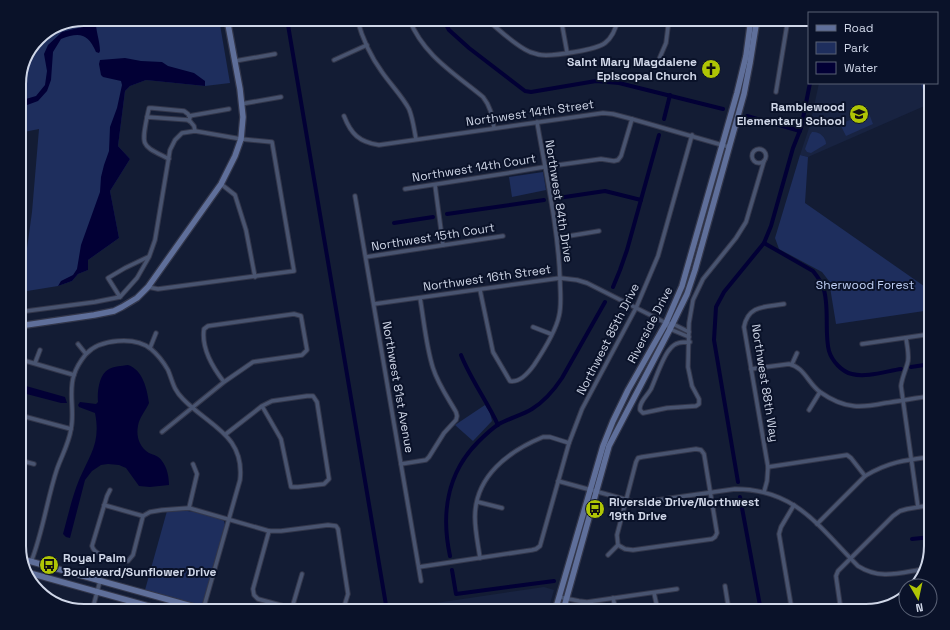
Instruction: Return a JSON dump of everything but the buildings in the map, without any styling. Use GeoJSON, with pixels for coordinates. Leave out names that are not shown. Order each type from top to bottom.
{"type":"FeatureCollection","features":[{"type":"Feature","properties":{"kind":"street"},"geometry":{"type":"LineString","coordinates":[[26,325],[114,311],[136,298],[148,287],[221,184],[235,156],[241,139],[243,117],[228,26]]}},
{"type":"Feature","properties":{"kind":"street"},"geometry":{"type":"LineString","coordinates":[[360,26],[366,45],[381,71],[405,102],[410,111],[416,139]]}},
{"type":"Feature","properties":{"kind":"street"},"geometry":{"type":"LineString","coordinates":[[414,26],[429,52],[441,64],[488,103],[491,109],[494,128]]}},
{"type":"Feature","properties":{"kind":"street"},"geometry":{"type":"LineString","coordinates":[[495,26],[524,49],[541,55],[550,55],[600,46],[612,36],[616,26]]}},
{"type":"Feature","properties":{"kind":"street"},"geometry":{"type":"LineString","coordinates":[[562,26],[568,52]]}},
{"type":"Feature","properties":{"kind":"street"},"geometry":{"type":"LineString","coordinates":[[657,64],[666,43],[668,26]]}},
{"type":"Feature","properties":{"kind":"street","name":"Riverside Drive"},"geometry":{"type":"LineString","coordinates":[[557,604],[603,446],[628,390],[666,323],[682,286],[739,87],[746,56],[750,26]]}},
{"type":"Feature","properties":{"kind":"street","name":"Riverside Drive"},"geometry":{"type":"LineString","coordinates":[[565,604],[609,446],[687,294],[695,270],[745,88],[756,26]]}},
{"type":"Feature","properties":{"kind":"street"},"geometry":{"type":"LineString","coordinates":[[776,92],[787,26]]}},
{"type":"Feature","properties":{"kind":"street"},"geometry":{"type":"LineString","coordinates":[[334,60],[366,45]]}},
{"type":"Feature","properties":{"kind":"street"},"geometry":{"type":"LineString","coordinates":[[235,61],[275,54]]}},
{"type":"Feature","properties":{"kind":"street"},"geometry":{"type":"LineString","coordinates":[[241,104],[281,97]]}},
{"type":"Feature","properties":{"kind":"street"},"geometry":{"type":"LineString","coordinates":[[169,159],[147,148],[143,139],[150,108],[184,111],[194,126],[195,131]]}},
{"type":"Feature","properties":{"kind":"street"},"geometry":{"type":"LineString","coordinates":[[147,117],[189,118],[229,109]]}},
{"type":"Feature","properties":{"kind":"street","name":"Northwest 14th Street"},"geometry":{"type":"LineString","coordinates":[[344,116],[348,128],[352,133],[364,141],[379,145],[603,113],[613,114],[692,135],[729,147]]}},
{"type":"Feature","properties":{"kind":"street","name":"Northwest 14th Court"},"geometry":{"type":"LineString","coordinates":[[405,189],[601,159],[614,161],[618,160],[621,156],[632,119]]}},
{"type":"Feature","properties":{"kind":"street","name":"Northwest 84th Drive"},"geometry":{"type":"LineString","coordinates":[[480,290],[492,352],[510,381],[515,382],[531,369],[551,334],[559,316],[561,305],[557,238],[537,122]]}},
{"type":"Feature","properties":{"kind":"street"},"geometry":{"type":"LineString","coordinates":[[26,311],[96,302],[120,297],[137,278],[149,257],[155,240],[170,150],[175,140],[182,133],[195,131],[241,139],[272,142],[294,270],[158,289],[148,287]]}},
{"type":"Feature","properties":{"kind":"street","name":"Northwest 85th Drive"},"geometry":{"type":"LineString","coordinates":[[480,558],[536,549],[540,546],[569,443],[582,409],[636,308],[658,256],[692,135]]}},
{"type":"Feature","properties":{"kind":"street"},"geometry":{"type":"LineString","coordinates":[[690,339],[680,342],[666,353],[653,385],[640,404],[640,410],[646,413],[667,408],[696,406],[699,404],[699,399],[692,386],[688,367],[690,339],[690,313],[698,289],[746,222],[766,157],[766,152],[762,149],[755,149],[752,155],[753,160],[759,163],[764,161]]}},
{"type":"Feature","properties":{"kind":"street"},"geometry":{"type":"LineString","coordinates":[[221,184],[235,195],[246,230],[255,276]]}},
{"type":"Feature","properties":{"kind":"street"},"geometry":{"type":"LineString","coordinates":[[435,185],[443,245]]}},
{"type":"Feature","properties":{"kind":"street","name":"Northwest 81st Avenue"},"geometry":{"type":"LineString","coordinates":[[355,196],[420,567],[421,581]]}},
{"type":"Feature","properties":{"kind":"street"},"geometry":{"type":"LineString","coordinates":[[557,238],[599,231]]}},
{"type":"Feature","properties":{"kind":"street","name":"Northwest 15th Court"},"geometry":{"type":"LineString","coordinates":[[366,257],[503,236]]}},
{"type":"Feature","properties":{"kind":"street"},"geometry":{"type":"LineString","coordinates":[[120,297],[108,278],[149,257]]}},
{"type":"Feature","properties":{"kind":"street","name":"Northwest 16th Street"},"geometry":{"type":"LineString","coordinates":[[374,304],[560,278],[578,280],[587,283],[671,326],[689,332]]}},
{"type":"Feature","properties":{"kind":"street"},"geometry":{"type":"LineString","coordinates":[[401,464],[426,460],[429,458],[444,433],[456,420],[457,416],[433,368],[420,298]]}},
{"type":"Feature","properties":{"kind":"street","name":"Northwest 88th Way"},"geometry":{"type":"LineString","coordinates":[[764,492],[768,467],[744,327],[745,320],[759,308],[784,304]]}},
{"type":"Feature","properties":{"kind":"street"},"geometry":{"type":"LineString","coordinates":[[162,432],[224,382],[253,362],[302,355],[307,350],[301,316],[294,314],[208,326],[204,329],[203,336],[207,353],[217,373],[224,382]]}},
{"type":"Feature","properties":{"kind":"street"},"geometry":{"type":"LineString","coordinates":[[671,326],[690,339]]}},
{"type":"Feature","properties":{"kind":"street"},"geometry":{"type":"LineString","coordinates":[[533,327],[551,334]]}},
{"type":"Feature","properties":{"kind":"street"},"geometry":{"type":"LineString","coordinates":[[150,348],[156,333]]}},
{"type":"Feature","properties":{"kind":"street"},"geometry":{"type":"LineString","coordinates":[[862,344],[924,335]]}},
{"type":"Feature","properties":{"kind":"street"},"geometry":{"type":"LineString","coordinates":[[906,338],[908,354],[901,386],[918,507]]}},
{"type":"Feature","properties":{"kind":"street"},"geometry":{"type":"LineString","coordinates":[[31,562],[57,468],[65,451],[71,429],[74,375],[86,354],[96,347],[118,341],[133,340],[150,348],[167,368],[176,392],[191,408],[226,434],[237,451],[240,461],[240,480],[228,519],[207,604]]}},
{"type":"Feature","properties":{"kind":"street"},"geometry":{"type":"LineString","coordinates":[[78,344],[86,354]]}},
{"type":"Feature","properties":{"kind":"street"},"geometry":{"type":"LineString","coordinates":[[35,363],[40,350]]}},
{"type":"Feature","properties":{"kind":"street"},"geometry":{"type":"LineString","coordinates":[[792,364],[797,353]]}},
{"type":"Feature","properties":{"kind":"street"},"geometry":{"type":"LineString","coordinates":[[26,361],[74,375]]}},
{"type":"Feature","properties":{"kind":"street"},"geometry":{"type":"LineString","coordinates":[[751,369],[792,364],[802,371],[812,385],[820,392],[831,399],[854,406],[865,406],[924,397]]}},
{"type":"Feature","properties":{"kind":"street"},"geometry":{"type":"LineString","coordinates":[[809,410],[820,392]]}},
{"type":"Feature","properties":{"kind":"street"},"geometry":{"type":"LineString","coordinates":[[226,434],[262,406],[272,401],[313,396],[317,402],[329,479],[324,484],[298,487],[291,486],[281,439],[262,406]]}},
{"type":"Feature","properties":{"kind":"street"},"geometry":{"type":"LineString","coordinates":[[26,417],[71,429]]}},
{"type":"Feature","properties":{"kind":"street"},"geometry":{"type":"LineString","coordinates":[[420,567],[480,558],[475,516],[485,482],[498,465],[507,456],[518,449],[543,437],[550,437],[569,443]]}},
{"type":"Feature","properties":{"kind":"street"},"geometry":{"type":"LineString","coordinates":[[696,449],[701,450],[704,454],[717,532],[715,537],[712,539],[633,550],[625,549],[618,545],[617,534],[638,458],[696,449]]}},
{"type":"Feature","properties":{"kind":"street"},"geometry":{"type":"LineString","coordinates":[[768,467],[847,456],[851,458],[865,476]]}},
{"type":"Feature","properties":{"kind":"street"},"geometry":{"type":"LineString","coordinates":[[817,524],[865,476],[885,465],[924,458]]}},
{"type":"Feature","properties":{"kind":"street"},"geometry":{"type":"LineString","coordinates":[[26,462],[34,464]]}},
{"type":"Feature","properties":{"kind":"street"},"geometry":{"type":"LineString","coordinates":[[189,508],[197,474],[193,464]]}},
{"type":"Feature","properties":{"kind":"street"},"geometry":{"type":"LineString","coordinates":[[558,481],[626,500],[643,502],[735,489],[750,489],[764,492],[794,505],[817,524],[858,566],[867,571],[874,574],[883,575],[919,570]]}},
{"type":"Feature","properties":{"kind":"street"},"geometry":{"type":"LineString","coordinates":[[110,490],[92,546],[93,550],[97,554],[128,561],[133,555],[143,516]]}},
{"type":"Feature","properties":{"kind":"street"},"geometry":{"type":"LineString","coordinates":[[478,502],[502,508]]}},
{"type":"Feature","properties":{"kind":"street"},"geometry":{"type":"LineString","coordinates":[[104,505],[143,516],[150,512],[189,508],[269,531],[281,531],[328,524],[336,526],[338,529],[348,594],[345,604]]}},
{"type":"Feature","properties":{"kind":"street"},"geometry":{"type":"LineString","coordinates":[[791,604],[779,534],[781,527],[794,505]]}},
{"type":"Feature","properties":{"kind":"street"},"geometry":{"type":"LineString","coordinates":[[840,604],[836,576],[838,571],[852,559],[893,516],[900,511],[924,506]]}},
{"type":"Feature","properties":{"kind":"street"},"geometry":{"type":"LineString","coordinates":[[269,531],[253,589],[254,595],[258,599],[277,604]]}},
{"type":"Feature","properties":{"kind":"street"},"geometry":{"type":"LineString","coordinates":[[608,555],[618,545]]}},
{"type":"Feature","properties":{"kind":"street"},"geometry":{"type":"LineString","coordinates":[[28,561],[183,604]]}},
{"type":"Feature","properties":{"kind":"street"},"geometry":{"type":"LineString","coordinates":[[33,574],[141,604]]}},
{"type":"Feature","properties":{"kind":"street"},"geometry":{"type":"LineString","coordinates":[[293,604],[302,574]]}},
{"type":"Feature","properties":{"kind":"street"},"geometry":{"type":"LineString","coordinates":[[94,604],[100,581]]}},
{"type":"Feature","properties":{"kind":"street"},"geometry":{"type":"LineString","coordinates":[[725,586],[728,604]]}},
{"type":"Feature","properties":{"kind":"street"},"geometry":{"type":"LineString","coordinates":[[559,597],[587,602],[678,589]]}},
{"type":"Feature","properties":{"kind":"street"},"geometry":{"type":"LineString","coordinates":[[654,592],[657,604]]}},
{"type":"Feature","properties":{"kind":"street"},"geometry":{"type":"LineString","coordinates":[[613,598],[614,604]]}},
{"type":"Feature","properties":{"kind":"shaded area","name":"Ramblewood Elementary School"},"geometry":{"type":"Polygon","coordinates":[[[819,84],[920,84],[924,92],[924,106],[808,157],[800,155],[810,125],[819,84]]]}},
{"type":"Feature","properties":{"kind":"shaded area"},"geometry":{"type":"Polygon","coordinates":[[[544,587],[554,590],[550,604],[429,604],[544,587]]]}},
{"type":"Feature","properties":{"kind":"green space"},"geometry":{"type":"Polygon","coordinates":[[[84,26],[220,26],[230,83],[205,86],[146,80],[130,86],[125,91],[118,146],[130,159],[110,191],[119,238],[88,260],[88,270],[78,274],[72,281],[58,286],[26,291],[26,256],[32,212],[39,129],[26,132],[26,80],[28,69],[32,58],[38,49],[46,40],[62,30],[84,26]]]}},
{"type":"Feature","properties":{"kind":"green space"},"geometry":{"type":"Polygon","coordinates":[[[920,84],[924,84],[924,92],[920,84]]]}},
{"type":"Feature","properties":{"kind":"green space"},"geometry":{"type":"Polygon","coordinates":[[[868,111],[873,124],[846,136],[840,124],[850,120],[851,121],[850,118],[868,111]]]}},
{"type":"Feature","properties":{"kind":"green space"},"geometry":{"type":"Polygon","coordinates":[[[812,132],[817,132],[822,135],[826,144],[811,153],[807,152],[805,149],[812,132]]]}},
{"type":"Feature","properties":{"kind":"green space","name":"Sherwood Forest"},"geometry":{"type":"Polygon","coordinates":[[[800,155],[808,157],[805,203],[924,286],[924,311],[836,324],[829,281],[822,272],[779,249],[775,238],[800,155]]]}},
{"type":"Feature","properties":{"kind":"green space"},"geometry":{"type":"Polygon","coordinates":[[[543,172],[546,190],[512,197],[509,177],[543,172]]]}},
{"type":"Feature","properties":{"kind":"green space"},"geometry":{"type":"Polygon","coordinates":[[[485,405],[490,413],[492,421],[473,441],[455,425],[485,405]]]}},
{"type":"Feature","properties":{"kind":"green space"},"geometry":{"type":"Polygon","coordinates":[[[181,510],[194,512],[224,521],[225,525],[203,603],[200,604],[194,604],[145,590],[167,511],[181,510]]]}},
{"type":"Feature","properties":{"kind":"water"},"geometry":{"type":"Polygon","coordinates":[[[86,26],[96,26],[100,51],[99,53],[96,52],[90,41],[82,36],[73,35],[61,39],[53,52],[51,80],[47,91],[38,101],[26,105],[26,99],[36,96],[45,85],[47,71],[44,54],[48,45],[62,32],[86,26]]]}},
{"type":"Feature","properties":{"kind":"water"},"geometry":{"type":"Polygon","coordinates":[[[125,58],[141,61],[162,62],[168,66],[194,73],[205,81],[205,86],[146,80],[130,86],[125,91],[118,146],[130,159],[110,191],[119,238],[88,260],[88,270],[78,274],[72,281],[58,286],[61,281],[73,275],[77,269],[81,245],[100,192],[101,177],[109,151],[110,127],[117,108],[122,85],[121,81],[103,77],[101,75],[99,64],[100,60],[125,58]]]}},
{"type":"Feature","properties":{"kind":"water"},"geometry":{"type":"Polygon","coordinates":[[[128,365],[133,367],[141,376],[147,392],[149,403],[141,417],[137,430],[139,441],[146,451],[161,459],[164,463],[169,479],[169,485],[150,487],[139,486],[126,468],[119,465],[101,465],[92,471],[85,480],[70,538],[66,537],[63,534],[72,500],[93,448],[97,432],[95,413],[79,407],[78,405],[80,402],[96,404],[98,402],[99,384],[106,371],[114,367],[128,365]]]}},
{"type":"Feature","properties":{"kind":"water"},"geometry":{"type":"Polygon","coordinates":[[[26,386],[65,397],[67,403],[61,403],[26,394],[26,386]]]}},
{"type":"Feature","properties":{"kind":"waterway"},"geometry":{"type":"LineString","coordinates":[[288,26],[386,604]]}},
{"type":"Feature","properties":{"kind":"waterway"},"geometry":{"type":"LineString","coordinates":[[447,26],[449,30],[469,48],[525,91],[531,92],[596,81],[619,83],[723,109]]}},
{"type":"Feature","properties":{"kind":"waterway"},"geometry":{"type":"LineString","coordinates":[[738,482],[714,340],[716,307],[724,292],[764,243],[771,226],[793,148],[801,128],[810,84]]}},
{"type":"Feature","properties":{"kind":"waterway"},"geometry":{"type":"LineString","coordinates":[[664,119],[670,95]]}},
{"type":"Feature","properties":{"kind":"waterway"},"geometry":{"type":"LineString","coordinates":[[747,116],[800,131]]}},
{"type":"Feature","properties":{"kind":"waterway"},"geometry":{"type":"LineString","coordinates":[[613,287],[627,250],[659,135]]}},
{"type":"Feature","properties":{"kind":"waterway"},"geometry":{"type":"LineString","coordinates":[[558,198],[605,191],[641,200]]}},
{"type":"Feature","properties":{"kind":"waterway"},"geometry":{"type":"LineString","coordinates":[[447,214],[544,200]]}},
{"type":"Feature","properties":{"kind":"waterway"},"geometry":{"type":"LineString","coordinates":[[394,223],[433,217]]}},
{"type":"Feature","properties":{"kind":"waterway"},"geometry":{"type":"LineString","coordinates":[[764,243],[813,271],[820,281],[825,294],[829,351],[832,359],[838,366],[848,373],[858,375],[870,375],[901,369]]}},
{"type":"Feature","properties":{"kind":"waterway"},"geometry":{"type":"LineString","coordinates":[[450,556],[446,525],[447,510],[449,495],[459,467],[478,442],[493,428],[532,409],[549,395],[562,378],[605,302]]}},
{"type":"Feature","properties":{"kind":"waterway"},"geometry":{"type":"LineString","coordinates":[[461,355],[469,373],[498,425]]}},
{"type":"Feature","properties":{"kind":"waterway"},"geometry":{"type":"LineString","coordinates":[[911,367],[924,365]]}},
{"type":"Feature","properties":{"kind":"waterway"},"geometry":{"type":"LineString","coordinates":[[740,497],[760,604]]}},
{"type":"Feature","properties":{"kind":"waterway"},"geometry":{"type":"LineString","coordinates":[[912,539],[924,538]]}},
{"type":"Feature","properties":{"kind":"waterway"},"geometry":{"type":"LineString","coordinates":[[452,570],[456,594],[554,581]]}},
{"type":"Feature","properties":{"kind":"place","name":"Saint Mary Magdalene Episcopal Church"},"geometry":{"type":"Point","coordinates":[711,69]}},
{"type":"Feature","properties":{"kind":"place","name":"Ramblewood Elementary School"},"geometry":{"type":"Point","coordinates":[859,114]}},
{"type":"Feature","properties":{"kind":"place","name":"Riverside Drive/Northwest 19th Drive"},"geometry":{"type":"Point","coordinates":[595,509]}},
{"type":"Feature","properties":{"kind":"place","name":"Royal Palm Boulevard/Sunflower Drive"},"geometry":{"type":"Point","coordinates":[49,565]}}]}
